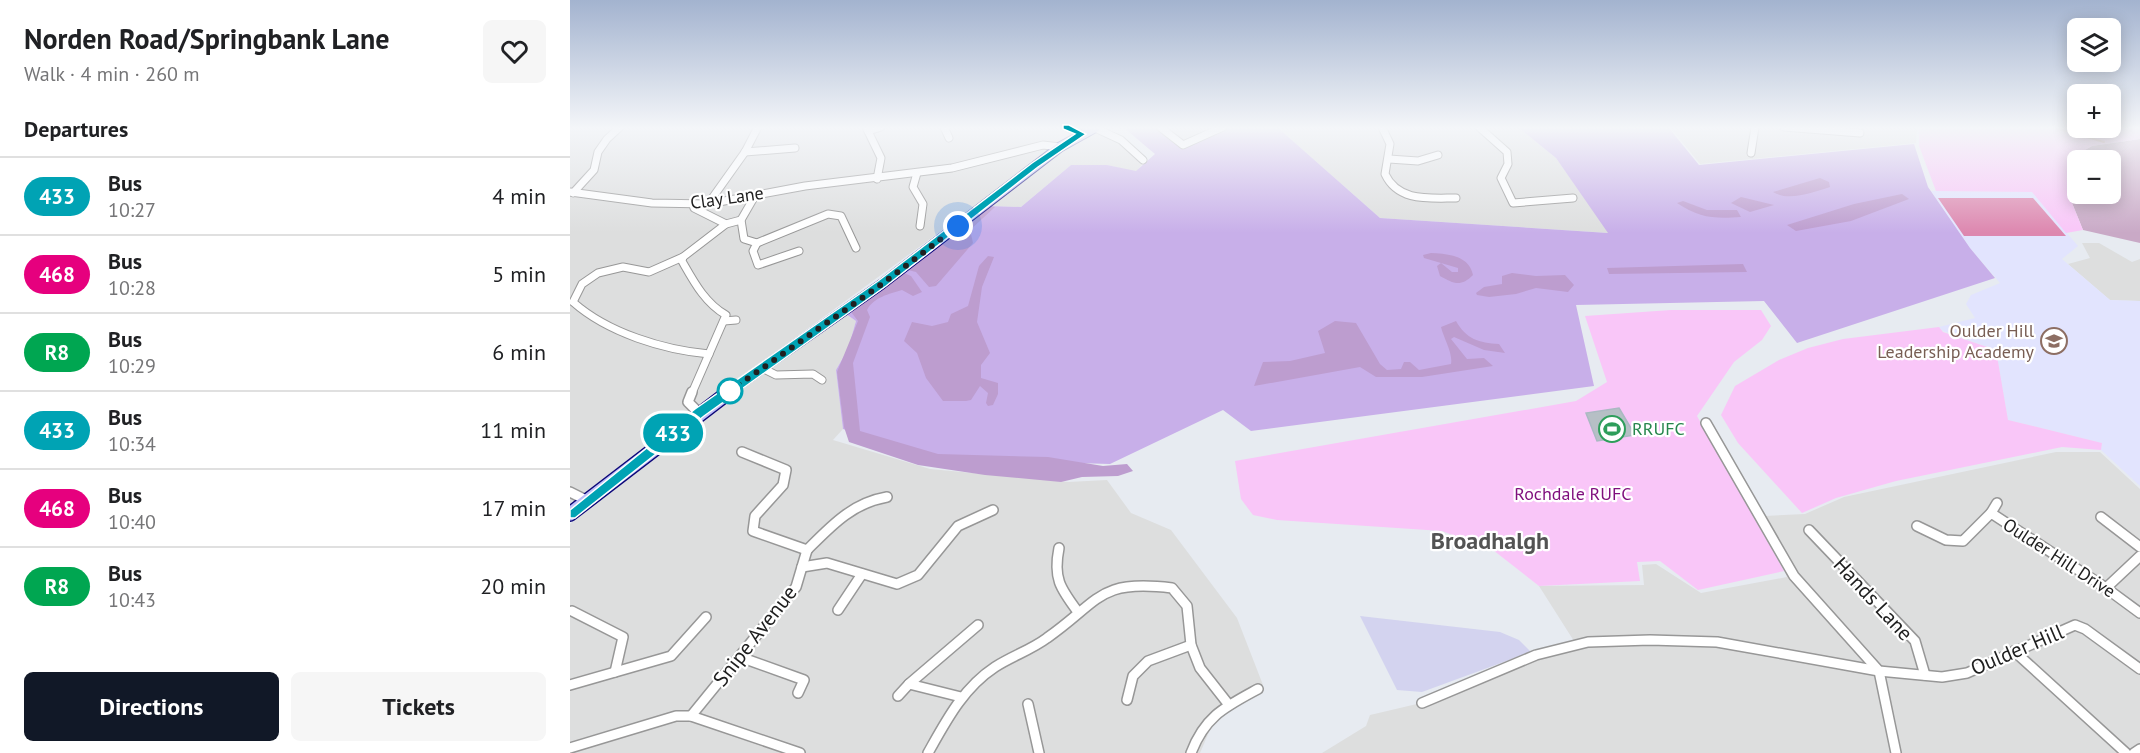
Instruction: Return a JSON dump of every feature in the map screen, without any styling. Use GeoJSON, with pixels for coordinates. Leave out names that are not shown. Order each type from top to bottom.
{"type":"FeatureCollection","features":[{"type":"Feature","properties":{"kind":"street"},"geometry":{"type":"LineString","coordinates":[[572,192],[594,170],[596,162]]}},
{"type":"Feature","properties":{"kind":"street"},"geometry":{"type":"LineString","coordinates":[[708,204],[738,162]]}},
{"type":"Feature","properties":{"kind":"street"},"geometry":{"type":"LineString","coordinates":[[877,178],[880,162]]}},
{"type":"Feature","properties":{"kind":"street","name":"Clay Lane"},"geometry":{"type":"LineString","coordinates":[[572,192],[652,203],[708,204],[805,186],[917,173],[979,162]]}},
{"type":"Feature","properties":{"kind":"street"},"geometry":{"type":"LineString","coordinates":[[570,514],[699,412],[882,284],[1040,162]]}},
{"type":"Feature","properties":{"kind":"street"},"geometry":{"type":"LineString","coordinates":[[1388,162],[1386,178],[1392,187],[1400,192],[1418,197],[1456,198]]}},
{"type":"Feature","properties":{"kind":"street"},"geometry":{"type":"LineString","coordinates":[[1509,162],[1502,178],[1513,203],[1573,198]]}},
{"type":"Feature","properties":{"kind":"street"},"geometry":{"type":"LineString","coordinates":[[917,173],[913,187],[923,204],[920,226]]}},
{"type":"Feature","properties":{"kind":"street"},"geometry":{"type":"LineString","coordinates":[[756,194],[741,220],[744,239],[757,243],[828,214],[841,216],[856,248]]}},
{"type":"Feature","properties":{"kind":"street"},"geometry":{"type":"LineString","coordinates":[[693,205],[694,208],[726,224]]}},
{"type":"Feature","properties":{"kind":"street"},"geometry":{"type":"LineString","coordinates":[[709,354],[678,351],[638,339],[582,310],[573,302],[582,284],[598,273],[623,267],[649,272],[683,257],[726,224],[741,220]]}},
{"type":"Feature","properties":{"kind":"street"},"geometry":{"type":"LineString","coordinates":[[757,243],[753,251],[758,265],[799,251]]}},
{"type":"Feature","properties":{"kind":"street"},"geometry":{"type":"LineString","coordinates":[[683,257],[682,261],[697,286],[718,311],[726,315],[688,402],[699,412]]}},
{"type":"Feature","properties":{"kind":"street"},"geometry":{"type":"LineString","coordinates":[[723,321],[736,320]]}},
{"type":"Feature","properties":{"kind":"street"},"geometry":{"type":"LineString","coordinates":[[762,368],[776,375],[813,374],[822,380]]}},
{"type":"Feature","properties":{"kind":"street"},"geometry":{"type":"LineString","coordinates":[[1706,423],[1794,576],[1879,671],[1896,753]]}},
{"type":"Feature","properties":{"kind":"street"},"geometry":{"type":"LineString","coordinates":[[742,452],[786,470],[783,485],[755,516],[753,531],[807,550],[852,508],[871,498],[887,497]]}},
{"type":"Feature","properties":{"kind":"street"},"geometry":{"type":"LineString","coordinates":[[570,492],[586,500]]}},
{"type":"Feature","properties":{"kind":"street"},"geometry":{"type":"LineString","coordinates":[[1991,513],[1997,503]]}},
{"type":"Feature","properties":{"kind":"street"},"geometry":{"type":"LineString","coordinates":[[802,567],[827,563],[897,584],[918,575],[958,526],[993,510]]}},
{"type":"Feature","properties":{"kind":"street","name":"Oulder Hill Drive"},"geometry":{"type":"LineString","coordinates":[[1917,526],[1942,539],[1963,541],[1991,513],[2106,588],[2140,614]]}},
{"type":"Feature","properties":{"kind":"street"},"geometry":{"type":"LineString","coordinates":[[2102,517],[2140,547]]}},
{"type":"Feature","properties":{"kind":"street","name":"Hands Lane"},"geometry":{"type":"LineString","coordinates":[[1809,530],[1915,642],[1925,675]]}},
{"type":"Feature","properties":{"kind":"street"},"geometry":{"type":"LineString","coordinates":[[1059,548],[1054,568],[1059,587],[1078,612]]}},
{"type":"Feature","properties":{"kind":"street","name":"Snipe Avenue"},"geometry":{"type":"LineString","coordinates":[[691,716],[796,587],[807,550]]}},
{"type":"Feature","properties":{"kind":"street"},"geometry":{"type":"LineString","coordinates":[[2106,588],[2140,556]]}},
{"type":"Feature","properties":{"kind":"street"},"geometry":{"type":"LineString","coordinates":[[838,610],[862,574]]}},
{"type":"Feature","properties":{"kind":"street"},"geometry":{"type":"LineString","coordinates":[[928,753],[961,697],[993,668],[1047,639],[1097,596],[1117,586],[1146,584],[1172,588],[1186,606],[1191,645],[1200,668],[1229,705]]}},
{"type":"Feature","properties":{"kind":"street"},"geometry":{"type":"LineString","coordinates":[[572,610],[623,638],[615,672]]}},
{"type":"Feature","properties":{"kind":"street"},"geometry":{"type":"LineString","coordinates":[[570,685],[671,656],[706,617]]}},
{"type":"Feature","properties":{"kind":"street"},"geometry":{"type":"LineString","coordinates":[[898,696],[978,625]]}},
{"type":"Feature","properties":{"kind":"street","name":"Oulder Hill"},"geometry":{"type":"LineString","coordinates":[[1422,703],[1536,656],[1588,642],[1650,640],[1717,642],[1879,671],[1942,677],[1967,673],[2075,625],[2085,629],[2140,669]]}},
{"type":"Feature","properties":{"kind":"street"},"geometry":{"type":"LineString","coordinates":[[1127,700],[1133,676],[1148,661],[1191,645]]}},
{"type":"Feature","properties":{"kind":"street"},"geometry":{"type":"LineString","coordinates":[[2014,651],[2126,753]]}},
{"type":"Feature","properties":{"kind":"street"},"geometry":{"type":"LineString","coordinates":[[740,657],[804,680],[798,693]]}},
{"type":"Feature","properties":{"kind":"street"},"geometry":{"type":"LineString","coordinates":[[909,684],[961,697]]}},
{"type":"Feature","properties":{"kind":"street"},"geometry":{"type":"LineString","coordinates":[[1191,753],[1197,733],[1213,714],[1258,689]]}},
{"type":"Feature","properties":{"kind":"street"},"geometry":{"type":"LineString","coordinates":[[1028,704],[1039,753]]}},
{"type":"Feature","properties":{"kind":"street"},"geometry":{"type":"LineString","coordinates":[[576,749],[676,716],[691,716],[800,753]]}},
{"type":"Feature","properties":{"kind":"street"},"geometry":{"type":"LineString","coordinates":[[2134,753],[2140,749]]}},
{"type":"Feature","properties":{"kind":"shaded area"},"geometry":{"type":"Polygon","coordinates":[[[570,162],[1035,162],[601,480],[570,506],[570,162]]]}},
{"type":"Feature","properties":{"kind":"shaded area"},"geometry":{"type":"Polygon","coordinates":[[[1044,162],[1144,162],[1136,172],[1107,165],[1071,165],[1021,207],[989,206],[1044,162]]]}},
{"type":"Feature","properties":{"kind":"shaded area"},"geometry":{"type":"Polygon","coordinates":[[[1146,162],[1317,162],[1380,218],[1608,233],[1559,162],[1697,162],[1699,165],[1728,162],[1920,162],[1928,187],[1970,248],[1995,278],[1797,343],[1764,301],[1576,305],[1594,386],[1251,431],[1223,410],[1110,464],[939,459],[843,429],[836,370],[848,349],[856,321],[846,314],[989,206],[1021,207],[1071,165],[1107,165],[1136,171],[1146,162]]]}},
{"type":"Feature","properties":{"kind":"shaded area"},"geometry":{"type":"Polygon","coordinates":[[[1317,162],[1559,162],[1609,233],[1380,218],[1317,162]]]}},
{"type":"Feature","properties":{"kind":"shaded area"},"geometry":{"type":"Polygon","coordinates":[[[2121,162],[2140,162],[2140,243],[2083,230],[2072,204],[2121,204],[2121,162]]]}},
{"type":"Feature","properties":{"kind":"shaded area"},"geometry":{"type":"Polygon","coordinates":[[[1820,178],[1829,182],[1830,187],[1794,196],[1779,195],[1773,192],[1820,178]]]}},
{"type":"Feature","properties":{"kind":"shaded area","name":"Oulder Hill Leadership Academy"},"geometry":{"type":"Polygon","coordinates":[[[1931,191],[2032,192],[2078,246],[2062,259],[2110,300],[2140,301],[2140,486],[2101,450],[2102,443],[2008,420],[1996,350],[1943,331],[1939,327],[1975,318],[1966,304],[1971,295],[2000,283],[1970,248],[1931,191]]]}},
{"type":"Feature","properties":{"kind":"shaded area"},"geometry":{"type":"Polygon","coordinates":[[[1902,194],[1909,199],[1851,221],[1796,231],[1787,225],[1854,204],[1902,194]]]}},
{"type":"Feature","properties":{"kind":"shaded area"},"geometry":{"type":"Polygon","coordinates":[[[1741,197],[1774,205],[1750,212],[1731,203],[1741,197]]]}},
{"type":"Feature","properties":{"kind":"shaded area"},"geometry":{"type":"Polygon","coordinates":[[[1938,198],[2033,198],[2066,236],[1964,236],[1938,198]]]}},
{"type":"Feature","properties":{"kind":"shaded area"},"geometry":{"type":"Polygon","coordinates":[[[1683,201],[1707,210],[1737,210],[1741,217],[1723,218],[1700,215],[1677,203],[1683,201]]]}},
{"type":"Feature","properties":{"kind":"shaded area"},"geometry":{"type":"Polygon","coordinates":[[[989,206],[995,207],[970,230],[973,243],[936,286],[929,287],[916,272],[908,270],[989,206]]]}},
{"type":"Feature","properties":{"kind":"shaded area"},"geometry":{"type":"Polygon","coordinates":[[[2082,243],[2099,243],[2132,262],[2140,259],[2140,301],[2110,300],[2068,264],[2090,258],[2082,243]]]}},
{"type":"Feature","properties":{"kind":"shaded area"},"geometry":{"type":"Polygon","coordinates":[[[1431,253],[1456,257],[1467,263],[1473,275],[1461,283],[1445,279],[1440,276],[1437,266],[1441,263],[1424,258],[1423,255],[1431,253]],[[1441,263],[1452,272],[1458,272],[1458,268],[1441,263]]]}},
{"type":"Feature","properties":{"kind":"shaded area"},"geometry":{"type":"Polygon","coordinates":[[[988,256],[994,257],[982,287],[977,322],[990,353],[981,365],[981,378],[998,383],[998,394],[993,405],[988,406],[986,403],[988,393],[980,386],[971,400],[943,401],[926,378],[917,353],[904,341],[912,322],[932,326],[948,322],[951,314],[968,306],[979,266],[988,256]]]}},
{"type":"Feature","properties":{"kind":"shaded area"},"geometry":{"type":"Polygon","coordinates":[[[1743,264],[1747,272],[1609,274],[1607,268],[1743,264]]]}},
{"type":"Feature","properties":{"kind":"shaded area"},"geometry":{"type":"Polygon","coordinates":[[[904,273],[911,276],[922,292],[913,296],[902,290],[892,293],[878,299],[867,310],[870,317],[853,363],[860,431],[938,454],[1048,457],[1103,466],[1127,464],[1133,471],[1118,476],[1082,477],[1061,482],[985,475],[918,465],[849,442],[844,427],[837,372],[858,321],[851,312],[904,273]]]}},
{"type":"Feature","properties":{"kind":"shaded area"},"geometry":{"type":"Polygon","coordinates":[[[1512,273],[1536,276],[1565,275],[1574,285],[1568,292],[1536,288],[1516,294],[1489,297],[1477,295],[1476,293],[1484,287],[1502,284],[1502,276],[1512,273]]]}},
{"type":"Feature","properties":{"kind":"shaded area"},"geometry":{"type":"Polygon","coordinates":[[[846,314],[856,321],[848,349],[836,370],[843,429],[833,440],[930,469],[1068,482],[1107,480],[1131,513],[1171,530],[1237,618],[1263,685],[1212,725],[1200,753],[570,753],[570,524],[653,454],[755,377],[846,314]]]}},
{"type":"Feature","properties":{"kind":"shaded area"},"geometry":{"type":"Polygon","coordinates":[[[1335,321],[1356,323],[1380,364],[1387,370],[1401,369],[1404,362],[1410,362],[1419,370],[1451,364],[1450,351],[1441,327],[1456,321],[1469,336],[1485,343],[1499,344],[1505,353],[1484,350],[1454,337],[1451,339],[1467,359],[1484,358],[1493,366],[1422,377],[1376,377],[1360,367],[1254,386],[1263,362],[1290,361],[1325,353],[1318,331],[1335,321]]]}},
{"type":"Feature","properties":{"kind":"shaded area"},"geometry":{"type":"Polygon","coordinates":[[[2056,452],[2100,452],[2140,489],[2140,753],[1322,753],[1366,726],[1370,715],[1451,696],[1550,655],[1579,649],[1539,586],[1644,585],[1642,565],[1656,564],[1701,593],[1787,577],[1764,516],[1805,514],[1844,497],[2056,452]]]}},
{"type":"Feature","properties":{"kind":"shaded area"},"geometry":{"type":"Polygon","coordinates":[[[1360,616],[1500,632],[1519,640],[1531,652],[1422,692],[1397,690],[1360,616]]]}},
{"type":"Feature","properties":{"kind":"green space"},"geometry":{"type":"Polygon","coordinates":[[[1925,162],[2067,162],[2067,204],[2072,204],[2083,230],[2066,233],[2032,192],[1936,191],[1925,162]]]}},
{"type":"Feature","properties":{"kind":"green space","name":"Rochdale RUFC"},"geometry":{"type":"Polygon","coordinates":[[[1671,310],[1761,310],[1771,326],[1762,340],[1734,362],[1697,416],[1784,571],[1698,590],[1660,561],[1637,562],[1640,581],[1539,586],[1493,550],[1442,531],[1277,520],[1253,515],[1241,499],[1235,461],[1576,401],[1607,382],[1585,316],[1671,310]]]}},
{"type":"Feature","properties":{"kind":"green space"},"geometry":{"type":"Polygon","coordinates":[[[1939,327],[1943,332],[1996,350],[2008,420],[2102,443],[2101,450],[2062,447],[1896,481],[1836,498],[1802,513],[1738,443],[1721,415],[1735,386],[1779,360],[1808,348],[1843,339],[1939,327]]]}},
{"type":"Feature","properties":{"kind":"building","name":"RRUFC"},"geometry":{"type":"Polygon","coordinates":[[[1619,408],[1635,435],[1597,441],[1586,413],[1619,408]]]}},
{"type":"Feature","properties":{"kind":"bus line","name":"433"},"geometry":{"type":"LineString","coordinates":[[570,514],[699,412],[882,284],[1039,162]]}},
{"type":"Feature","properties":{"kind":"place","name":"Oulder Hill Leadership Academy"},"geometry":{"type":"Point","coordinates":[2054,341]}},
{"type":"Feature","properties":{"kind":"place","name":"RRUFC"},"geometry":{"type":"Point","coordinates":[1612,429]}},
{"type":"Feature","properties":{"kind":"district","name":"Broadhalgh"},"geometry":{"type":"Point","coordinates":[1490,541]}},
{"type":"Feature","properties":{"kind":"route"},"geometry":{"type":"LineString","coordinates":[[730,391],[882,284],[958,226]]}}]}
